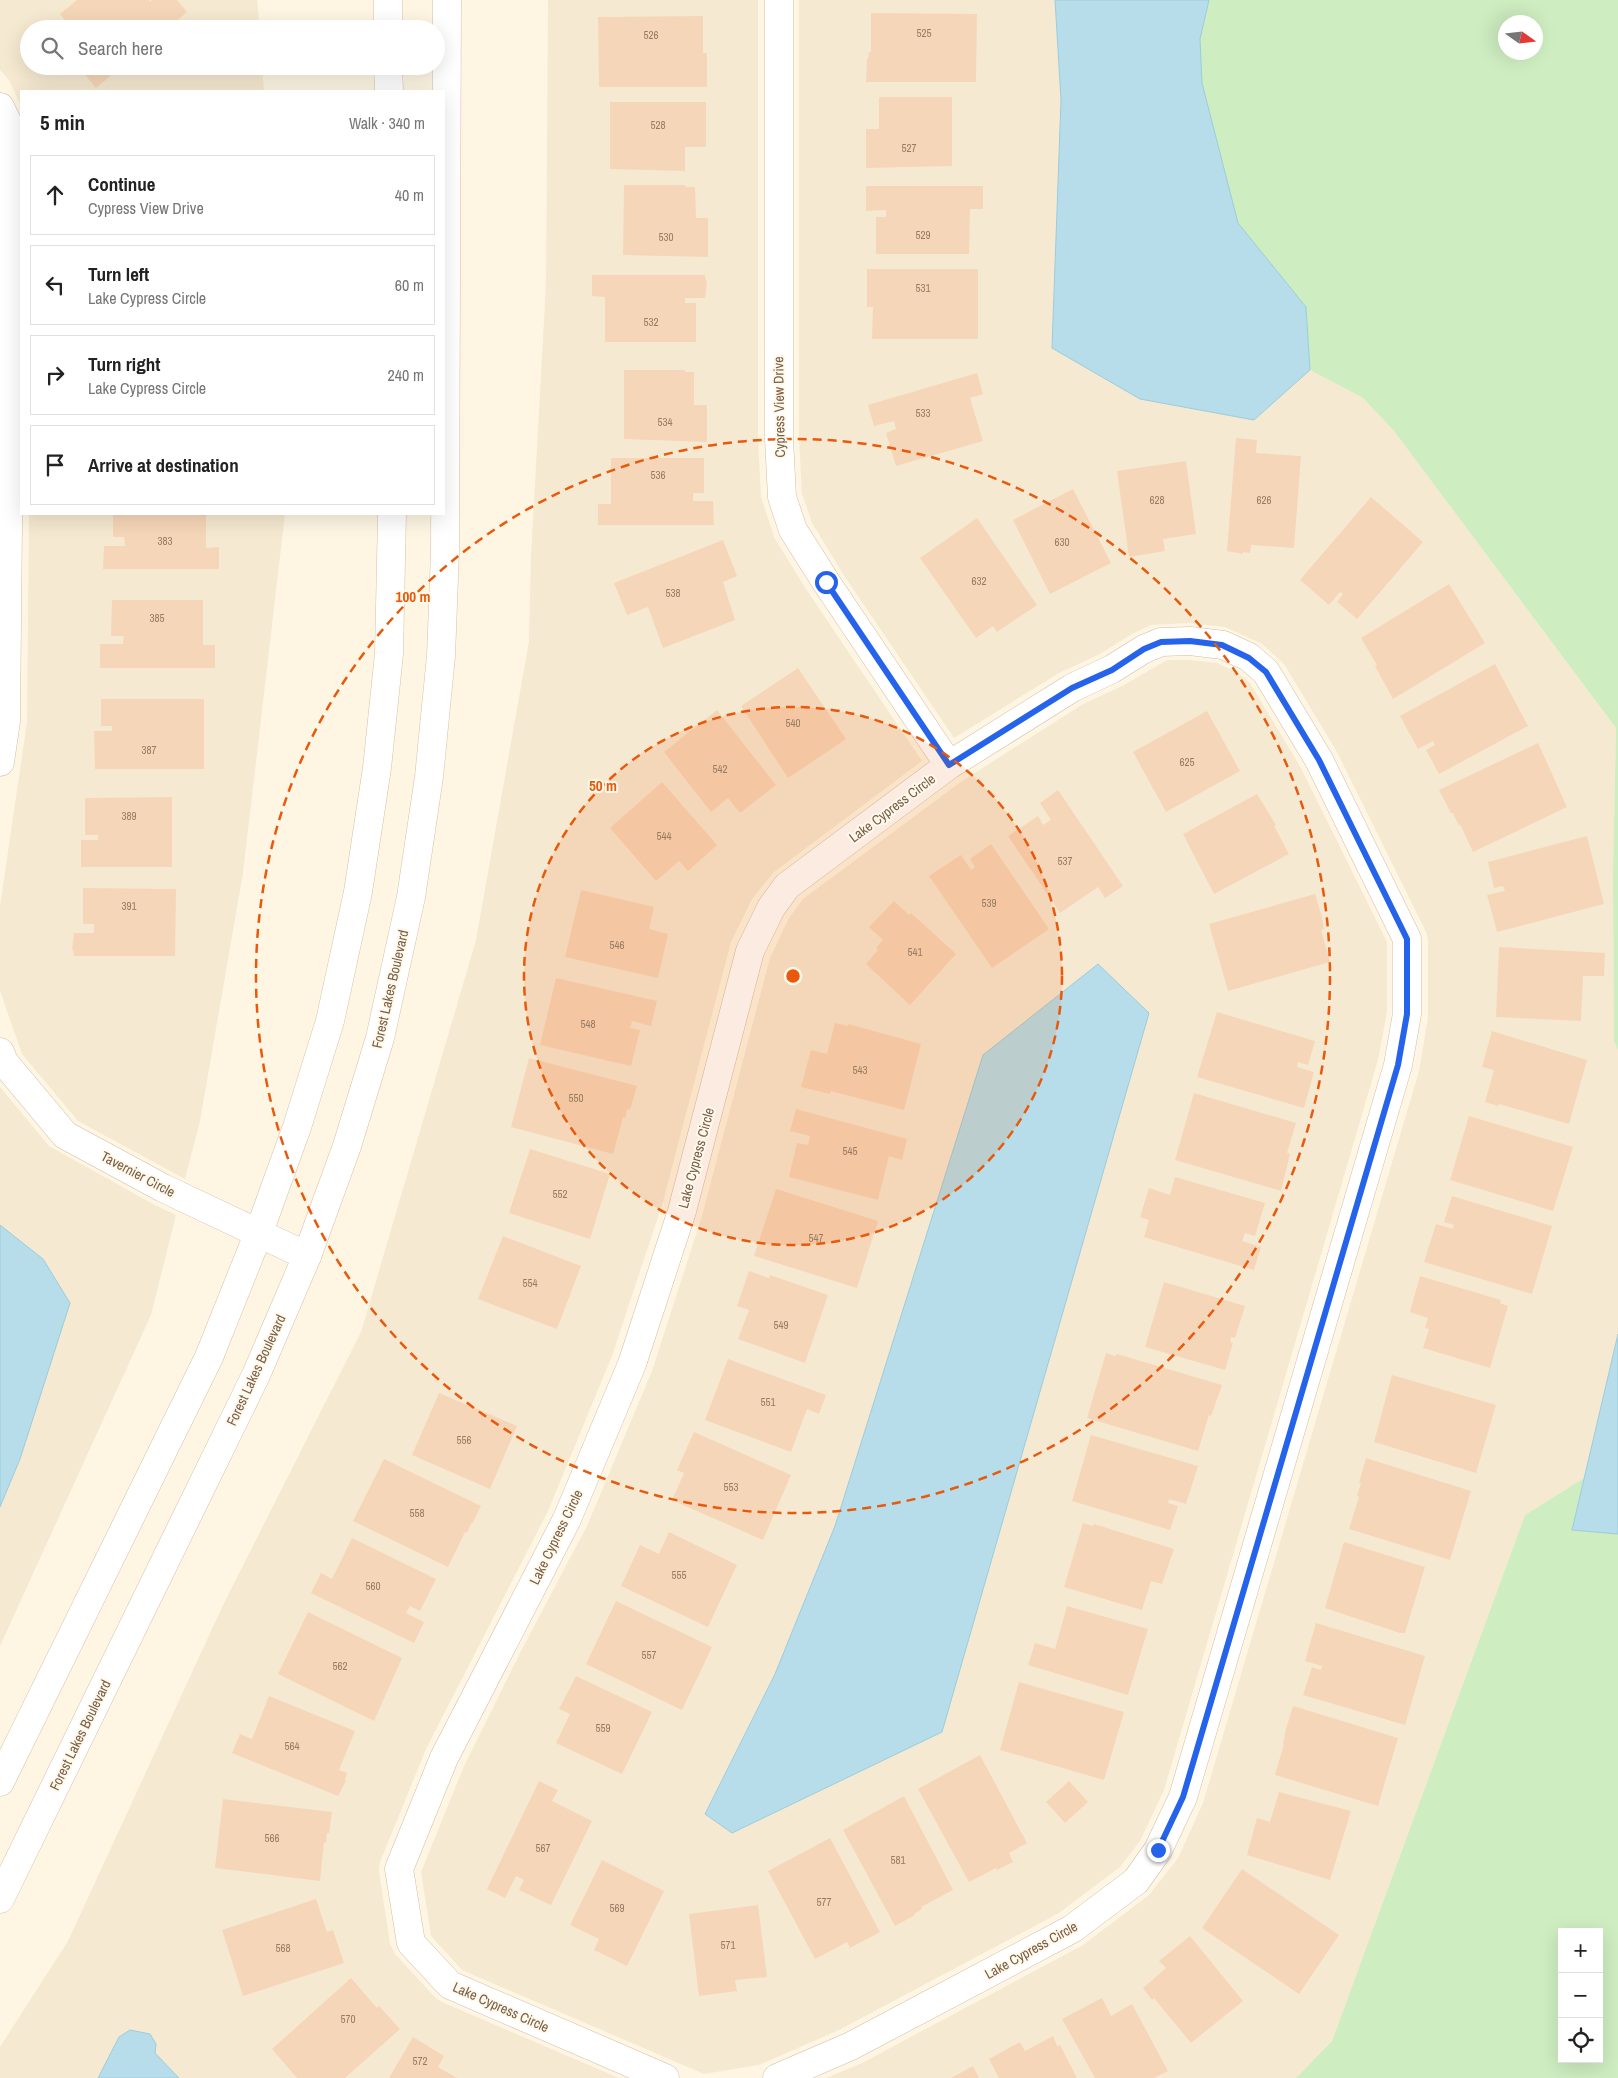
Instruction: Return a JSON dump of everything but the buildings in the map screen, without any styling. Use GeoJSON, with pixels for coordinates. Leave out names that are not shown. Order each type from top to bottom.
{"type":"FeatureCollection","features":[{"type":"Feature","properties":{"kind":"street"},"geometry":{"type":"LineString","coordinates":[[388,0],[388,20]]}},
{"type":"Feature","properties":{"kind":"street","name":"Forest Lakes Boulevard"},"geometry":{"type":"LineString","coordinates":[[0,1899],[256,1375],[307,1256],[347,1146],[380,1038],[411,897],[428,777],[441,656],[445,552],[447,0]]}},
{"type":"Feature","properties":{"kind":"street","name":"Cypress View Drive"},"geometry":{"type":"LineString","coordinates":[[778,0],[778,439],[782,497],[793,530],[949,765]]}},
{"type":"Feature","properties":{"kind":"street"},"geometry":{"type":"LineString","coordinates":[[388,75],[389,90]]}},
{"type":"Feature","properties":{"kind":"street"},"geometry":{"type":"LineString","coordinates":[[0,107],[12,132],[3,600],[6,721],[0,762]]}},
{"type":"Feature","properties":{"kind":"street"},"geometry":{"type":"LineString","coordinates":[[0,1782],[209,1357],[259,1232],[297,1127],[330,1021],[358,892],[377,768],[389,654],[392,515]]}},
{"type":"Feature","properties":{"kind":"street","name":"Lake Cypress Circle"},"geometry":{"type":"LineString","coordinates":[[665,2078],[450,1985],[411,1943],[399,1869],[444,1758],[567,1519],[632,1364],[682,1211],[750,951],[771,908],[788,886],[949,765],[1072,688],[1112,670],[1144,649],[1161,642],[1190,641],[1222,645],[1249,658],[1266,672],[1319,760],[1407,939],[1407,1014],[1398,1065],[1183,1797],[1158,1850],[1136,1881],[1072,1929],[851,2046],[777,2078]]}},
{"type":"Feature","properties":{"kind":"street","name":"Tavernier Circle"},"geometry":{"type":"LineString","coordinates":[[0,1052],[4,1062],[65,1135],[163,1188],[307,1256]]}},
{"type":"Feature","properties":{"kind":"shaded area"},"geometry":{"type":"Polygon","coordinates":[[[0,0],[257,0],[259,20],[20,20],[20,75],[263,75],[264,90],[20,90],[20,104],[9,80],[0,70],[0,0]]]}},
{"type":"Feature","properties":{"kind":"shaded area"},"geometry":{"type":"Polygon","coordinates":[[[548,0],[758,0],[758,439],[761,497],[775,539],[808,592],[922,761],[774,872],[752,899],[731,942],[662,1205],[612,1356],[548,1511],[426,1749],[380,1862],[379,1871],[390,1944],[395,1954],[434,1996],[442,2002],[619,2078],[179,2078],[155,2053],[119,2037],[98,2078],[0,2078],[0,2047],[68,1941],[224,1603],[361,1332],[476,940],[529,641],[531,556],[546,284],[548,0]]]}},
{"type":"Feature","properties":{"kind":"shaded area"},"geometry":{"type":"Polygon","coordinates":[[[799,0],[1055,0],[1061,100],[1053,348],[1140,399],[1254,420],[1310,370],[1363,398],[1394,431],[1616,728],[1613,874],[1614,1041],[1618,1050],[1618,1334],[1584,1478],[1525,1515],[1332,2041],[1296,2078],[826,2078],[862,2063],[1083,1945],[1149,1895],[1178,1858],[1203,1803],[1419,1071],[1428,1018],[1428,940],[1426,932],[1337,752],[1284,664],[1262,644],[1225,627],[1188,623],[1151,625],[1132,634],[1100,654],[1059,673],[954,738],[843,574],[812,523],[802,494],[799,440],[799,0]]]}},
{"type":"Feature","properties":{"kind":"shaded area"},"geometry":{"type":"Polygon","coordinates":[[[29,515],[285,515],[243,873],[200,1121],[185,1179],[78,1121],[22,1054],[0,991],[0,906],[27,722],[29,515]]]}},
{"type":"Feature","properties":{"kind":"shaded area"},"geometry":{"type":"Polygon","coordinates":[[[1167,660],[1217,663],[1238,673],[1250,683],[1301,768],[1387,942],[1387,1012],[1378,1060],[1164,1790],[1140,1841],[1120,1867],[1059,1913],[841,2029],[759,2065],[704,2074],[462,1970],[431,1936],[421,1872],[464,1766],[523,1647],[587,1526],[652,1371],[702,1216],[770,958],[789,918],[803,899],[962,781],[1083,704],[1122,686],[1167,660]],[[983,1055],[835,1526],[775,1674],[705,1814],[942,1732],[983,1055]]]}},
{"type":"Feature","properties":{"kind":"shaded area"},"geometry":{"type":"Polygon","coordinates":[[[0,1087],[49,1146],[176,1215],[151,1315],[0,1646],[0,1507],[20,1459],[43,1259],[0,1225],[0,1087]]]}},
{"type":"Feature","properties":{"kind":"green space"},"geometry":{"type":"Polygon","coordinates":[[[1209,0],[1618,0],[1618,1050],[1614,1041],[1613,874],[1616,728],[1394,431],[1363,398],[1310,370],[1306,307],[1238,223],[1202,83],[1200,39],[1209,0]]]}},
{"type":"Feature","properties":{"kind":"green space"},"geometry":{"type":"Polygon","coordinates":[[[1584,1478],[1572,1530],[1618,1534],[1618,2078],[1296,2078],[1332,2041],[1525,1515],[1584,1478]]]}},
{"type":"Feature","properties":{"kind":"water"},"geometry":{"type":"Polygon","coordinates":[[[1055,0],[1209,0],[1200,39],[1202,83],[1238,223],[1306,307],[1310,370],[1254,420],[1140,399],[1052,348],[1061,100],[1055,0]]]}},
{"type":"Feature","properties":{"kind":"water"},"geometry":{"type":"Polygon","coordinates":[[[1098,964],[1149,1013],[942,1732],[732,1833],[705,1814],[775,1674],[835,1526],[983,1055],[1098,964]]]}},
{"type":"Feature","properties":{"kind":"water"},"geometry":{"type":"Polygon","coordinates":[[[0,1225],[43,1259],[70,1303],[20,1459],[0,1507],[0,1225]]]}},
{"type":"Feature","properties":{"kind":"water"},"geometry":{"type":"Polygon","coordinates":[[[1618,1334],[1618,1534],[1572,1530],[1618,1334]]]}},
{"type":"Feature","properties":{"kind":"water"},"geometry":{"type":"Polygon","coordinates":[[[130,2030],[150,2034],[156,2044],[155,2053],[179,2078],[98,2078],[119,2037],[130,2030]]]}},
{"type":"Feature","properties":{"kind":"route"},"geometry":{"type":"LineString","coordinates":[[826,582],[949,765],[1072,688],[1112,670],[1144,649],[1161,642],[1190,641],[1222,645],[1249,658],[1266,672],[1319,760],[1407,939],[1407,1014],[1398,1065],[1183,1797],[1158,1850]]}}]}
